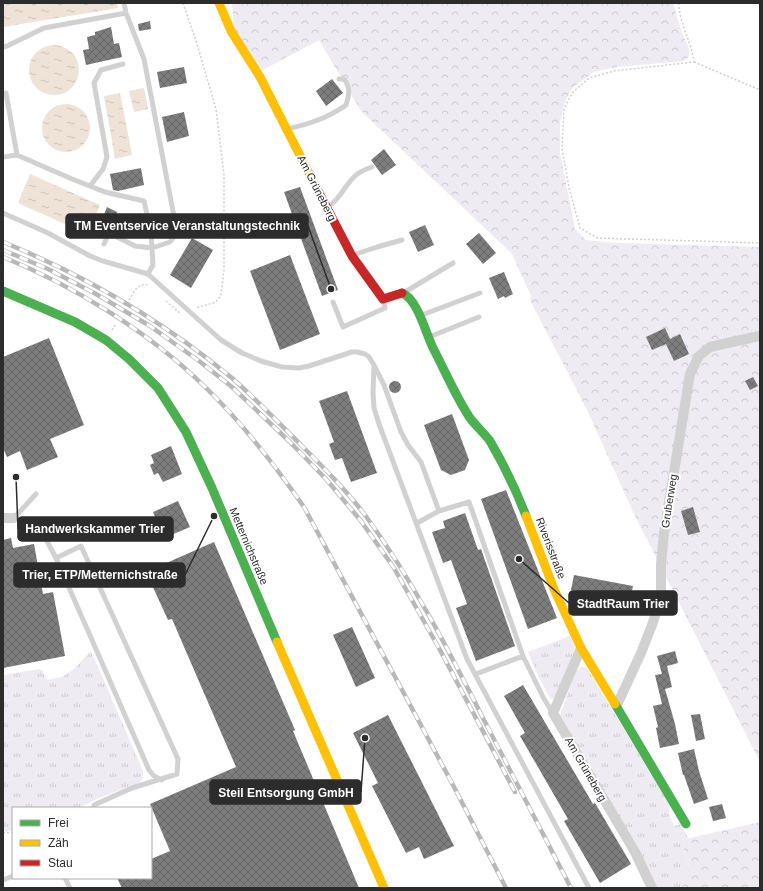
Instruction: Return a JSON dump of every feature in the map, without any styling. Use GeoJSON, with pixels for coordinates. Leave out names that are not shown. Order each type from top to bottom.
{"type":"FeatureCollection","features":[{"type":"Feature","properties":{"kind":"street","name":"Am Grüneberg"},"geometry":{"type":"LineString","coordinates":[[219,3],[231,31],[260,77],[352,256],[383,299]]}},
{"type":"Feature","properties":{"kind":"street","name":"Metternichstraße"},"geometry":{"type":"LineString","coordinates":[[3,291],[75,322],[106,340],[129,359],[158,388],[166,399],[186,432],[212,488],[384,888]]}},
{"type":"Feature","properties":{"kind":"street"},"geometry":{"type":"LineString","coordinates":[[383,299],[403,293],[408,296],[416,305],[430,341]]}},
{"type":"Feature","properties":{"kind":"street","name":"Gruberweg"},"geometry":{"type":"LineString","coordinates":[[617,705],[641,653],[661,598],[661,564],[664,533],[690,374],[699,356],[710,347],[759,336]]}},
{"type":"Feature","properties":{"kind":"street","name":"Riverisstraße"},"geometry":{"type":"LineString","coordinates":[[430,341],[467,412],[489,440],[517,493],[554,589],[582,648],[686,824]]}},
{"type":"Feature","properties":{"kind":"street"},"geometry":{"type":"LineString","coordinates":[[3,518],[14,518]]}},
{"type":"Feature","properties":{"kind":"street"},"geometry":{"type":"LineString","coordinates":[[553,713],[582,648]]}},
{"type":"Feature","properties":{"kind":"street","name":"Am Grüneberg"},"geometry":{"type":"LineString","coordinates":[[553,713],[635,852],[652,888]]}},
{"type":"Feature","properties":{"kind":"lane"},"geometry":{"type":"LineString","coordinates":[[104,244],[109,233],[135,246],[152,248],[170,242],[176,234],[176,227],[144,59],[126,13],[124,3]]}},
{"type":"Feature","properties":{"kind":"lane"},"geometry":{"type":"LineString","coordinates":[[3,47],[44,28],[126,13]]}},
{"type":"Feature","properties":{"kind":"lane"},"geometry":{"type":"LineString","coordinates":[[90,186],[103,169],[107,157],[94,83],[101,70],[124,64]]}},
{"type":"Feature","properties":{"kind":"lane"},"geometry":{"type":"LineString","coordinates":[[286,129],[318,121],[346,105],[350,91],[348,84],[344,79],[339,79]]}},
{"type":"Feature","properties":{"kind":"lane"},"geometry":{"type":"LineString","coordinates":[[6,93],[17,155]]}},
{"type":"Feature","properties":{"kind":"lane"},"geometry":{"type":"LineString","coordinates":[[3,157],[17,155],[105,192],[144,201],[151,232],[153,265],[148,274]]}},
{"type":"Feature","properties":{"kind":"lane"},"geometry":{"type":"LineString","coordinates":[[327,208],[336,201],[354,176],[372,167]]}},
{"type":"Feature","properties":{"kind":"lane"},"geometry":{"type":"LineString","coordinates":[[3,213],[48,233],[90,256],[148,274],[221,340],[242,353],[272,365],[294,368],[310,366],[352,352],[361,352],[369,357],[384,385],[401,432],[408,445],[421,462],[439,511]]}},
{"type":"Feature","properties":{"kind":"lane"},"geometry":{"type":"LineString","coordinates":[[352,256],[402,240]]}},
{"type":"Feature","properties":{"kind":"lane"},"geometry":{"type":"LineString","coordinates":[[403,293],[453,263]]}},
{"type":"Feature","properties":{"kind":"lane"},"geometry":{"type":"LineString","coordinates":[[421,316],[480,293]]}},
{"type":"Feature","properties":{"kind":"lane"},"geometry":{"type":"LineString","coordinates":[[333,302],[342,327],[385,308],[383,299]]}},
{"type":"Feature","properties":{"kind":"lane"},"geometry":{"type":"LineString","coordinates":[[430,341],[479,317]]}},
{"type":"Feature","properties":{"kind":"lane"},"geometry":{"type":"LineString","coordinates":[[374,365],[374,408],[467,659],[589,888]]}},
{"type":"Feature","properties":{"kind":"lane"},"geometry":{"type":"LineString","coordinates":[[36,494],[14,518],[39,526],[56,558],[148,770],[154,776],[162,780]]}},
{"type":"Feature","properties":{"kind":"lane"},"geometry":{"type":"LineString","coordinates":[[417,523],[439,511],[469,502],[523,656],[543,697],[553,713]]}},
{"type":"Feature","properties":{"kind":"lane"},"geometry":{"type":"LineString","coordinates":[[56,558],[81,546],[178,759],[177,774],[162,780],[132,788],[94,805],[94,807]]}},
{"type":"Feature","properties":{"kind":"lane"},"geometry":{"type":"LineString","coordinates":[[476,674],[523,656]]}},
{"type":"Feature","properties":{"kind":"lane"},"geometry":{"type":"LineString","coordinates":[[66,879],[70,888]]}},
{"type":"Feature","properties":{"kind":"path"},"geometry":{"type":"LineString","coordinates":[[163,298],[187,319],[196,308],[216,302],[221,295],[224,270],[224,176],[216,109],[183,3]]}},
{"type":"Feature","properties":{"kind":"path"},"geometry":{"type":"LineString","coordinates":[[678,3],[684,30],[693,51],[694,62]]}},
{"type":"Feature","properties":{"kind":"path"},"geometry":{"type":"LineString","coordinates":[[760,90],[694,62],[614,71],[588,78],[573,92],[564,108],[562,148],[569,188],[580,228],[597,238],[760,243]]}},
{"type":"Feature","properties":{"kind":"path"},"geometry":{"type":"LineString","coordinates":[[129,300],[135,290],[142,284],[149,284],[154,289]]}},
{"type":"Feature","properties":{"kind":"path"},"geometry":{"type":"LineString","coordinates":[[554,589],[620,606]]}},
{"type":"Feature","properties":{"kind":"green space"},"geometry":{"type":"Polygon","coordinates":[[[232,3],[673,3],[682,33],[689,49],[689,57],[684,61],[616,67],[594,72],[572,88],[564,104],[560,123],[560,153],[575,229],[586,240],[616,243],[760,247],[760,762],[634,514],[587,410],[530,300],[531,296],[512,254],[361,111],[319,40],[261,71],[234,31],[232,3]]]}},
{"type":"Feature","properties":{"kind":"green space"},"geometry":{"type":"Polygon","coordinates":[[[570,636],[575,648],[556,697],[552,699],[539,678],[528,652],[570,636]]]}},
{"type":"Feature","properties":{"kind":"green space"},"geometry":{"type":"Polygon","coordinates":[[[91,651],[143,771],[143,778],[139,783],[99,798],[80,807],[12,807],[12,830],[3,832],[3,675],[39,669],[42,670],[47,680],[62,677],[74,669],[91,651]]]}},
{"type":"Feature","properties":{"kind":"green space"},"geometry":{"type":"Polygon","coordinates":[[[581,667],[587,668],[670,805],[669,814],[674,826],[681,824],[688,838],[681,840],[689,865],[682,888],[657,888],[633,840],[560,717],[575,673],[581,667]]]}},
{"type":"Feature","properties":{"kind":"green space"},"geometry":{"type":"Polygon","coordinates":[[[760,822],[760,888],[682,888],[689,865],[681,840],[760,822]]]}},
{"type":"Feature","properties":{"kind":"water"},"geometry":{"type":"Polygon","coordinates":[[[3,3],[117,3],[118,8],[3,27],[3,3]]]}},
{"type":"Feature","properties":{"kind":"water"},"geometry":{"type":"Polygon","coordinates":[[[54,45],[63,47],[74,56],[79,70],[77,79],[68,90],[54,95],[45,93],[34,84],[29,70],[31,61],[40,50],[54,45]]]}},
{"type":"Feature","properties":{"kind":"water"},"geometry":{"type":"Polygon","coordinates":[[[144,88],[148,109],[134,112],[129,91],[144,88]]]}},
{"type":"Feature","properties":{"kind":"water"},"geometry":{"type":"Polygon","coordinates":[[[120,93],[132,155],[115,159],[104,96],[120,93]]]}},
{"type":"Feature","properties":{"kind":"water"},"geometry":{"type":"Polygon","coordinates":[[[61,104],[71,104],[83,111],[90,123],[90,133],[83,145],[71,152],[61,152],[53,148],[46,141],[42,133],[42,123],[46,115],[53,108],[61,104]]]}},
{"type":"Feature","properties":{"kind":"water"},"geometry":{"type":"Polygon","coordinates":[[[30,174],[100,205],[87,234],[18,203],[30,174]]]}},
{"type":"Feature","properties":{"kind":"building"},"geometry":{"type":"Polygon","coordinates":[[[150,21],[151,29],[139,31],[138,24],[150,21]]]}},
{"type":"Feature","properties":{"kind":"building"},"geometry":{"type":"Polygon","coordinates":[[[111,27],[114,44],[119,43],[122,57],[86,65],[83,50],[89,49],[87,37],[95,35],[95,32],[111,27]]]}},
{"type":"Feature","properties":{"kind":"building"},"geometry":{"type":"Polygon","coordinates":[[[184,67],[187,83],[160,88],[157,72],[184,67]]]}},
{"type":"Feature","properties":{"kind":"building"},"geometry":{"type":"Polygon","coordinates":[[[332,79],[343,93],[326,106],[316,91],[332,79]]]}},
{"type":"Feature","properties":{"kind":"building"},"geometry":{"type":"Polygon","coordinates":[[[184,112],[189,136],[167,142],[162,117],[184,112]]]}},
{"type":"Feature","properties":{"kind":"building"},"geometry":{"type":"Polygon","coordinates":[[[384,149],[396,165],[382,175],[371,160],[384,149]]]}},
{"type":"Feature","properties":{"kind":"building"},"geometry":{"type":"Polygon","coordinates":[[[141,168],[144,185],[118,191],[113,190],[110,174],[141,168]]]}},
{"type":"Feature","properties":{"kind":"building"},"geometry":{"type":"Polygon","coordinates":[[[300,187],[338,290],[322,296],[284,192],[300,187]]]}},
{"type":"Feature","properties":{"kind":"building"},"geometry":{"type":"Polygon","coordinates":[[[107,207],[117,212],[111,226],[101,222],[107,207]]]}},
{"type":"Feature","properties":{"kind":"building"},"geometry":{"type":"Polygon","coordinates":[[[425,225],[434,245],[418,252],[409,232],[425,225]]]}},
{"type":"Feature","properties":{"kind":"building"},"geometry":{"type":"Polygon","coordinates":[[[479,233],[496,253],[483,264],[466,244],[479,233]]]}},
{"type":"Feature","properties":{"kind":"building"},"geometry":{"type":"Polygon","coordinates":[[[192,238],[213,250],[191,288],[170,275],[192,238]]]}},
{"type":"Feature","properties":{"kind":"building"},"geometry":{"type":"Polygon","coordinates":[[[290,255],[320,334],[280,350],[250,271],[290,255]]]}},
{"type":"Feature","properties":{"kind":"building"},"geometry":{"type":"Polygon","coordinates":[[[504,272],[513,294],[505,298],[504,296],[498,299],[489,278],[504,272]]]}},
{"type":"Feature","properties":{"kind":"building"},"geometry":{"type":"Polygon","coordinates":[[[665,328],[670,339],[680,334],[689,354],[674,361],[666,344],[652,350],[646,337],[665,328]]]}},
{"type":"Feature","properties":{"kind":"building"},"geometry":{"type":"Polygon","coordinates":[[[49,338],[84,425],[50,439],[58,457],[27,470],[20,451],[7,457],[3,448],[3,357],[49,338]]]}},
{"type":"Feature","properties":{"kind":"building"},"geometry":{"type":"Polygon","coordinates":[[[753,377],[758,386],[750,390],[745,381],[753,377]]]}},
{"type":"Feature","properties":{"kind":"building"},"geometry":{"type":"Polygon","coordinates":[[[395,381],[399,383],[401,387],[399,391],[395,393],[391,391],[389,387],[391,383],[395,381]]]}},
{"type":"Feature","properties":{"kind":"building"},"geometry":{"type":"Polygon","coordinates":[[[347,391],[377,473],[351,482],[342,458],[335,460],[329,444],[334,442],[319,401],[347,391]]]}},
{"type":"Feature","properties":{"kind":"building"},"geometry":{"type":"Polygon","coordinates":[[[452,414],[469,460],[465,470],[451,475],[441,470],[424,425],[452,414]]]}},
{"type":"Feature","properties":{"kind":"building"},"geometry":{"type":"Polygon","coordinates":[[[171,446],[182,474],[163,482],[158,473],[154,475],[150,465],[154,463],[151,455],[171,446]]]}},
{"type":"Feature","properties":{"kind":"building"},"geometry":{"type":"Polygon","coordinates":[[[506,490],[557,618],[528,629],[481,499],[506,490]]]}},
{"type":"Feature","properties":{"kind":"building"},"geometry":{"type":"Polygon","coordinates":[[[178,501],[190,527],[164,538],[153,512],[178,501]]]}},
{"type":"Feature","properties":{"kind":"building"},"geometry":{"type":"Polygon","coordinates":[[[693,507],[700,532],[688,535],[681,511],[693,507]]]}},
{"type":"Feature","properties":{"kind":"building"},"geometry":{"type":"Polygon","coordinates":[[[465,513],[478,550],[481,549],[515,646],[476,661],[456,608],[467,604],[451,560],[443,563],[432,532],[445,528],[443,521],[465,513]]]}},
{"type":"Feature","properties":{"kind":"building"},"geometry":{"type":"Polygon","coordinates":[[[11,538],[13,548],[34,544],[43,594],[53,592],[65,656],[3,668],[3,540],[11,538]]]}},
{"type":"Feature","properties":{"kind":"building"},"geometry":{"type":"Polygon","coordinates":[[[214,542],[295,730],[293,731],[359,888],[122,888],[118,879],[152,879],[152,859],[170,851],[150,804],[236,767],[172,619],[168,620],[146,572],[214,542]]]}},
{"type":"Feature","properties":{"kind":"building"},"geometry":{"type":"Polygon","coordinates":[[[574,575],[633,586],[630,600],[571,590],[574,575]]]}},
{"type":"Feature","properties":{"kind":"building"},"geometry":{"type":"Polygon","coordinates":[[[352,627],[375,678],[356,687],[333,635],[352,627]]]}},
{"type":"Feature","properties":{"kind":"building"},"geometry":{"type":"Polygon","coordinates":[[[675,651],[678,663],[667,666],[672,687],[665,689],[679,744],[660,748],[656,728],[658,727],[653,706],[662,704],[655,675],[662,674],[657,656],[675,651]]]}},
{"type":"Feature","properties":{"kind":"building"},"geometry":{"type":"Polygon","coordinates":[[[523,685],[593,804],[595,803],[631,864],[600,883],[564,821],[568,819],[520,736],[525,733],[504,696],[523,685]]]}},
{"type":"Feature","properties":{"kind":"building"},"geometry":{"type":"Polygon","coordinates":[[[700,714],[705,739],[696,741],[691,715],[700,714]]]}},
{"type":"Feature","properties":{"kind":"building"},"geometry":{"type":"Polygon","coordinates":[[[388,715],[454,846],[424,859],[419,847],[406,853],[372,786],[378,783],[353,733],[388,715]]]}},
{"type":"Feature","properties":{"kind":"building"},"geometry":{"type":"Polygon","coordinates":[[[694,749],[708,799],[694,804],[683,775],[678,753],[694,749]]]}},
{"type":"Feature","properties":{"kind":"building"},"geometry":{"type":"Polygon","coordinates":[[[722,804],[726,818],[713,821],[709,807],[722,804]]]}},
{"type":"Feature","properties":{"kind":"railway"},"geometry":{"type":"LineString","coordinates":[[3,242],[63,269],[122,301],[206,357],[241,386],[343,488],[365,515],[399,564],[429,616],[571,888]]}},
{"type":"Feature","properties":{"kind":"railway"},"geometry":{"type":"LineString","coordinates":[[3,250],[48,269],[96,294],[150,326],[232,387],[290,442],[326,479],[361,521],[394,568],[440,650],[515,792]]}},
{"type":"Feature","properties":{"kind":"railway"},"geometry":{"type":"LineString","coordinates":[[3,257],[83,296],[135,329],[159,347],[204,386],[257,444],[304,507],[453,785],[506,888]]}},
{"type":"Feature","properties":{"kind":"traffic: fast"},"geometry":{"type":"LineString","coordinates":[[3,291],[75,322],[106,340],[129,359],[158,388],[186,432],[212,488],[277,642]]}},
{"type":"Feature","properties":{"kind":"traffic: fast"},"geometry":{"type":"LineString","coordinates":[[402,293],[413,302],[434,350],[456,394],[472,421],[490,441],[510,478],[526,516]]}},
{"type":"Feature","properties":{"kind":"traffic: fast"},"geometry":{"type":"LineString","coordinates":[[615,704],[686,824]]}},
{"type":"Feature","properties":{"kind":"traffic: slow"},"geometry":{"type":"LineString","coordinates":[[219,3],[231,31],[260,77],[316,187]]}},
{"type":"Feature","properties":{"kind":"traffic: slow"},"geometry":{"type":"LineString","coordinates":[[526,516],[554,589],[581,648],[615,704]]}},
{"type":"Feature","properties":{"kind":"traffic: slow"},"geometry":{"type":"LineString","coordinates":[[277,642],[384,888]]}},
{"type":"Feature","properties":{"kind":"traffic: jam"},"geometry":{"type":"LineString","coordinates":[[316,187],[352,256],[383,299],[402,293]]}},
{"type":"Feature","properties":{"kind":"place","name":"TM Eventservice Veranstaltungstechnik"},"geometry":{"type":"Point","coordinates":[331,289]}},
{"type":"Feature","properties":{"kind":"place","name":"Handwerkskammer Trier"},"geometry":{"type":"Point","coordinates":[16,477]}},
{"type":"Feature","properties":{"kind":"place","name":"Trier, ETP/Metternichstraße"},"geometry":{"type":"Point","coordinates":[214,516]}},
{"type":"Feature","properties":{"kind":"place","name":"StadtRaum Trier"},"geometry":{"type":"Point","coordinates":[519,559]}},
{"type":"Feature","properties":{"kind":"place","name":"Steil Entsorgung GmbH"},"geometry":{"type":"Point","coordinates":[365,738]}}]}
